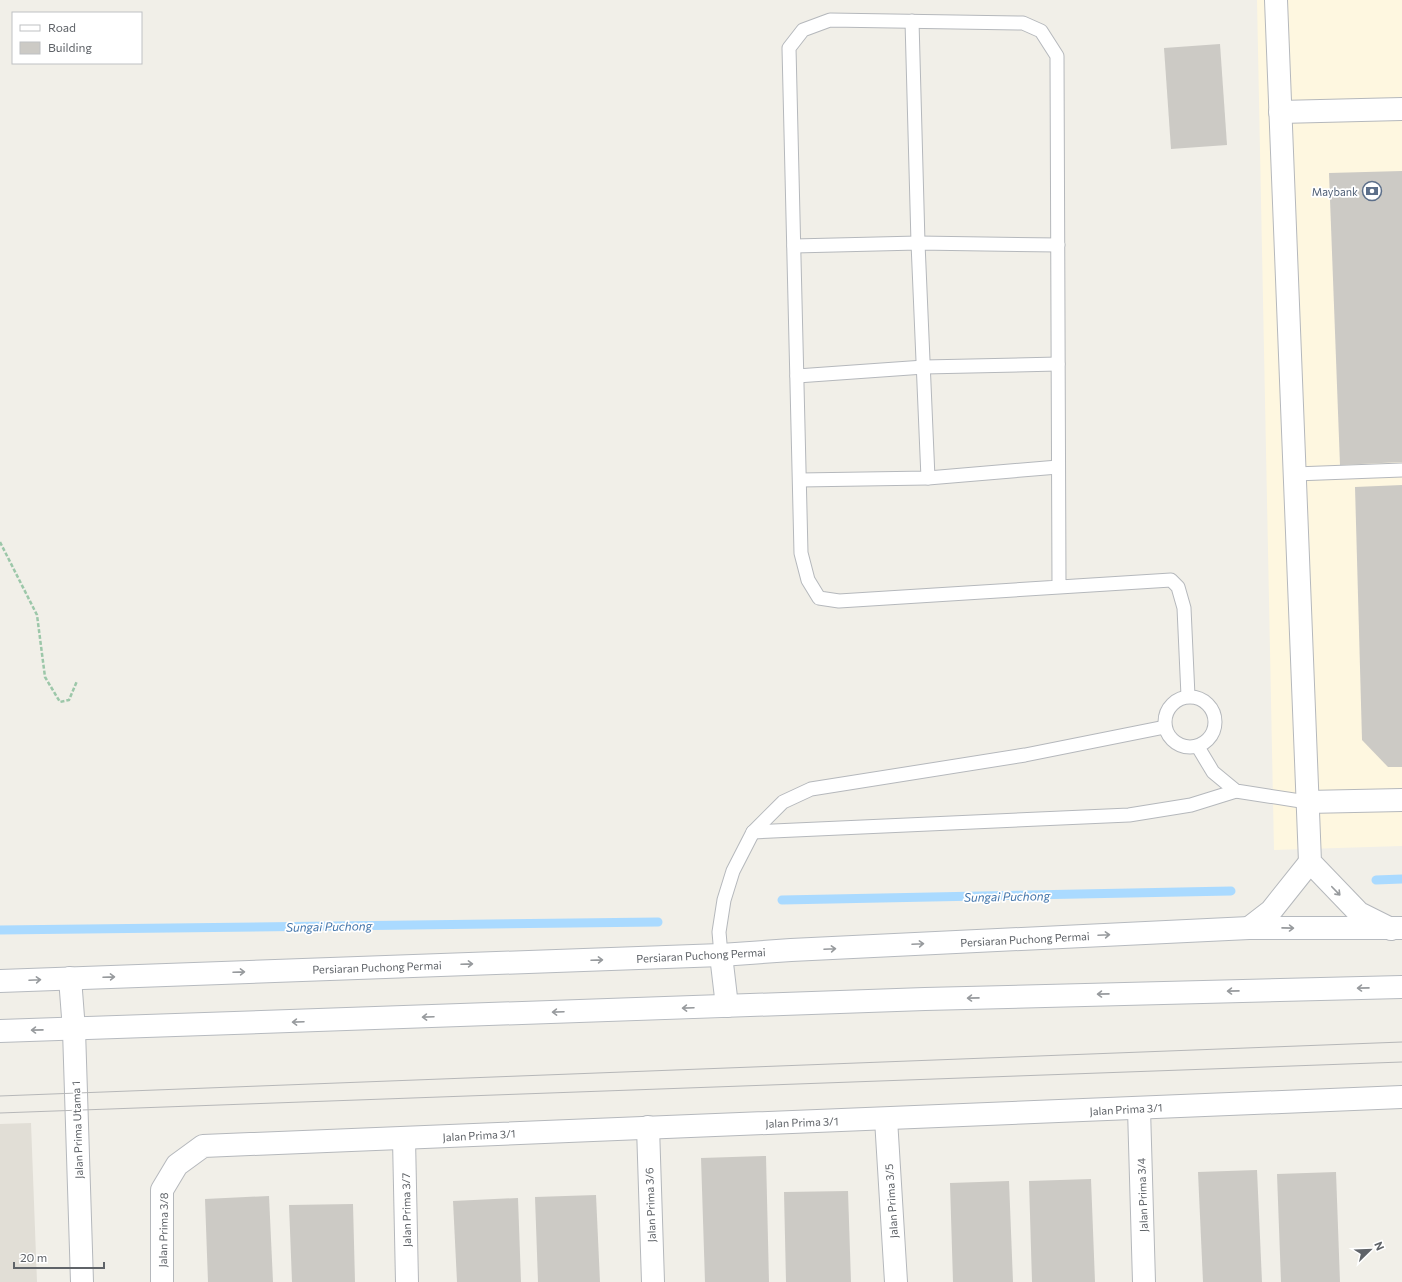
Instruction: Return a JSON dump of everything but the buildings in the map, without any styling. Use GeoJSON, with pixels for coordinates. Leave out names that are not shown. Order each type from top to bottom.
{"type":"FeatureCollection","features":[{"type":"Feature","properties":{"kind":"street"},"geometry":{"type":"LineString","coordinates":[[1276,0],[1310,862],[1359,913],[1397,929]]}},
{"type":"Feature","properties":{"kind":"street"},"geometry":{"type":"LineString","coordinates":[[1280,112],[1402,109]]}},
{"type":"Feature","properties":{"kind":"street"},"geometry":{"type":"LineString","coordinates":[[1307,802],[1402,800]]}},
{"type":"Feature","properties":{"kind":"street"},"geometry":{"type":"LineString","coordinates":[[1249,928],[1270,911],[1310,862]]}},
{"type":"Feature","properties":{"kind":"street","name":"Persiaran Puchong Permai"},"geometry":{"type":"LineString","coordinates":[[0,981],[721,956],[791,950],[1249,928],[1397,929]]}},
{"type":"Feature","properties":{"kind":"street"},"geometry":{"type":"LineString","coordinates":[[721,956],[727,1006]]}},
{"type":"Feature","properties":{"kind":"street","name":"Jalan Prima Utama 1"},"geometry":{"type":"LineString","coordinates":[[70,978],[74,1030],[82,1282]]}},
{"type":"Feature","properties":{"kind":"street"},"geometry":{"type":"LineString","coordinates":[[0,1031],[74,1030],[925,999],[1402,987]]}},
{"type":"Feature","properties":{"kind":"street","name":"Jalan Prima 3/1"},"geometry":{"type":"LineString","coordinates":[[203,1146],[404,1139],[648,1127],[886,1120],[1402,1097]]}},
{"type":"Feature","properties":{"kind":"street","name":"Jalan Prima 3/4"},"geometry":{"type":"LineString","coordinates":[[1139,1109],[1144,1282]]}},
{"type":"Feature","properties":{"kind":"street","name":"Jalan Prima 3/5"},"geometry":{"type":"LineString","coordinates":[[886,1120],[896,1282]]}},
{"type":"Feature","properties":{"kind":"street","name":"Jalan Prima 3/6"},"geometry":{"type":"LineString","coordinates":[[648,1127],[653,1282]]}},
{"type":"Feature","properties":{"kind":"street","name":"Jalan Prima 3/7"},"geometry":{"type":"LineString","coordinates":[[404,1139],[407,1282]]}},
{"type":"Feature","properties":{"kind":"street","name":"Jalan Prima 3/8"},"geometry":{"type":"LineString","coordinates":[[162,1282],[162,1190],[177,1165],[203,1146]]}},
{"type":"Feature","properties":{"kind":"lane"},"geometry":{"type":"LineString","coordinates":[[1059,587],[1057,56],[1041,31],[1023,23],[830,20],[803,30],[789,48],[801,552],[808,580],[819,598],[839,601],[1171,580],[1178,587],[1184,608],[1188,696]]}},
{"type":"Feature","properties":{"kind":"lane"},"geometry":{"type":"LineString","coordinates":[[912,21],[918,243],[928,478]]}},
{"type":"Feature","properties":{"kind":"lane"},"geometry":{"type":"LineString","coordinates":[[794,246],[918,243],[1058,245]]}},
{"type":"Feature","properties":{"kind":"lane"},"geometry":{"type":"LineString","coordinates":[[797,376],[924,368],[1058,364]]}},
{"type":"Feature","properties":{"kind":"lane"},"geometry":{"type":"LineString","coordinates":[[800,480],[928,478],[1058,467]]}},
{"type":"Feature","properties":{"kind":"lane"},"geometry":{"type":"LineString","coordinates":[[1295,474],[1402,470]]}},
{"type":"Feature","properties":{"kind":"lane"},"geometry":{"type":"LineString","coordinates":[[1188,696],[1196,697],[1210,707],[1215,722],[1214,730],[1205,743],[1198,747],[1189,748],[1173,742],[1167,735],[1165,727],[1164,718],[1167,710],[1180,698],[1188,696]]}},
{"type":"Feature","properties":{"kind":"lane"},"geometry":{"type":"LineString","coordinates":[[721,956],[719,932],[724,900],[733,871],[753,832],[783,802],[811,789],[1002,758],[1165,727]]}},
{"type":"Feature","properties":{"kind":"lane"},"geometry":{"type":"LineString","coordinates":[[1198,747],[1213,772],[1236,791]]}},
{"type":"Feature","properties":{"kind":"lane"},"geometry":{"type":"LineString","coordinates":[[753,832],[1129,815],[1191,805],[1236,791],[1307,802]]}},
{"type":"Feature","properties":{"kind":"path"},"geometry":{"type":"LineString","coordinates":[[0,542],[37,615],[45,677],[60,702],[68,700],[77,681]]}},
{"type":"Feature","properties":{"kind":"shaded area"},"geometry":{"type":"Polygon","coordinates":[[[1257,0],[1402,0],[1402,846],[1274,850],[1257,0]]]}},
{"type":"Feature","properties":{"kind":"shaded area"},"geometry":{"type":"Polygon","coordinates":[[[31,1123],[37,1282],[0,1282],[0,1124],[31,1123]]]}},
{"type":"Feature","properties":{"kind":"waterway","name":"Sungai Puchong"},"geometry":{"type":"LineString","coordinates":[[1376,880],[1402,879]]}},
{"type":"Feature","properties":{"kind":"waterway","name":"Sungai Puchong"},"geometry":{"type":"LineString","coordinates":[[782,900],[1231,891]]}},
{"type":"Feature","properties":{"kind":"waterway","name":"Sungai Puchong"},"geometry":{"type":"LineString","coordinates":[[0,930],[658,922]]}},
{"type":"Feature","properties":{"kind":"tram line"},"geometry":{"type":"LineString","coordinates":[[0,1096],[1402,1042]]}},
{"type":"Feature","properties":{"kind":"tram line"},"geometry":{"type":"LineString","coordinates":[[0,1113],[1402,1062]]}},
{"type":"Feature","properties":{"kind":"place","name":"Maybank"},"geometry":{"type":"Point","coordinates":[1372,191]}}]}
